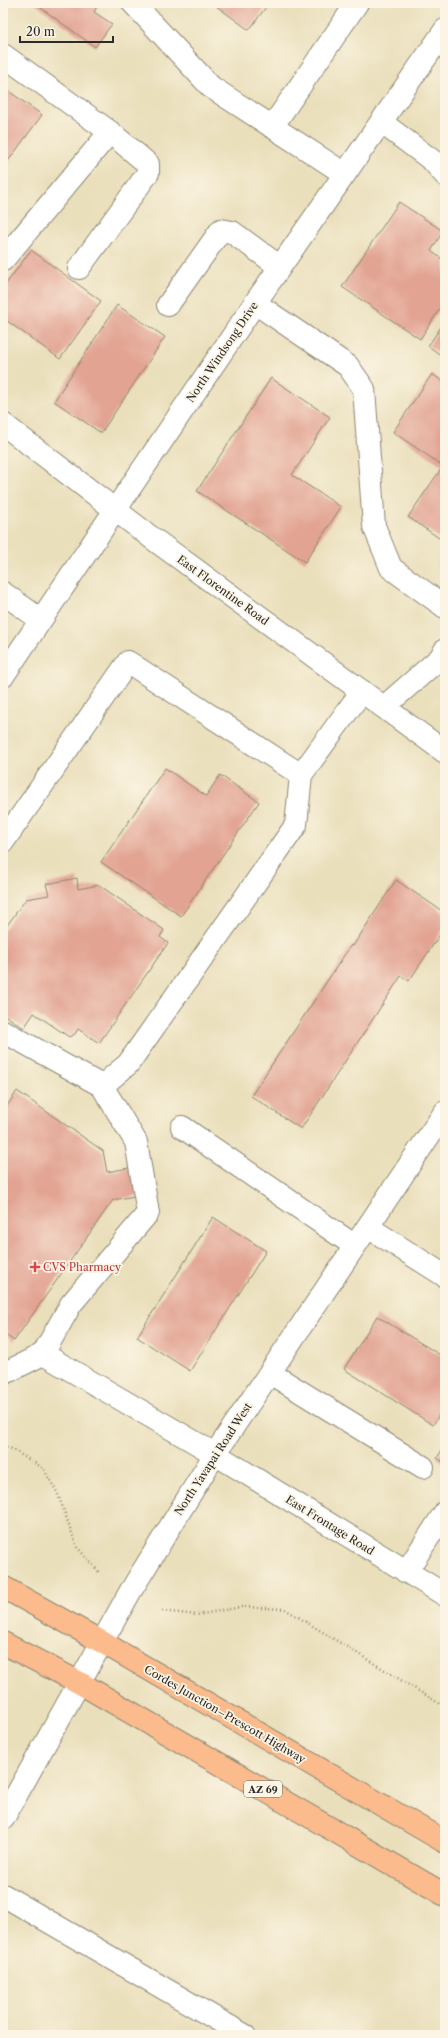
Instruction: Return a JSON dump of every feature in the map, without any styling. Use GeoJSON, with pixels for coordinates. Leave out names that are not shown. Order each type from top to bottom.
{"type":"FeatureCollection","features":[{"type":"Feature","properties":{"kind":"main road","name":"Cordes Junction–Prescott Highway"},"geometry":{"type":"LineString","coordinates":[[3,1587],[102,1642],[445,1842]]}},
{"type":"Feature","properties":{"kind":"main road","name":"AZ 69"},"geometry":{"type":"LineString","coordinates":[[3,1643],[80,1683],[445,1895]]}},
{"type":"Feature","properties":{"kind":"street"},"geometry":{"type":"LineString","coordinates":[[133,3],[211,87],[345,174]]}},
{"type":"Feature","properties":{"kind":"street"},"geometry":{"type":"LineString","coordinates":[[272,127],[357,3]]}},
{"type":"Feature","properties":{"kind":"street","name":"North Windsong Drive"},"geometry":{"type":"LineString","coordinates":[[3,676],[255,303],[445,30]]}},
{"type":"Feature","properties":{"kind":"street"},"geometry":{"type":"LineString","coordinates":[[3,55],[110,132],[148,164],[148,173],[79,268]]}},
{"type":"Feature","properties":{"kind":"street"},"geometry":{"type":"LineString","coordinates":[[381,122],[433,161],[445,175]]}},
{"type":"Feature","properties":{"kind":"street"},"geometry":{"type":"LineString","coordinates":[[3,260],[110,132]]}},
{"type":"Feature","properties":{"kind":"street"},"geometry":{"type":"LineString","coordinates":[[168,305],[221,230],[232,232],[280,267]]}},
{"type":"Feature","properties":{"kind":"street"},"geometry":{"type":"LineString","coordinates":[[255,303],[348,366],[364,389],[374,526],[391,568],[445,608]]}},
{"type":"Feature","properties":{"kind":"street","name":"East Florentine Road"},"geometry":{"type":"LineString","coordinates":[[3,424],[116,510],[445,752]]}},
{"type":"Feature","properties":{"kind":"street"},"geometry":{"type":"LineString","coordinates":[[3,593],[41,620]]}},
{"type":"Feature","properties":{"kind":"street"},"geometry":{"type":"LineString","coordinates":[[384,707],[440,658],[445,650]]}},
{"type":"Feature","properties":{"kind":"street"},"geometry":{"type":"LineString","coordinates":[[3,842],[128,662],[301,776]]}},
{"type":"Feature","properties":{"kind":"street"},"geometry":{"type":"LineString","coordinates":[[102,1086],[128,1064],[296,825],[301,776],[362,691]]}},
{"type":"Feature","properties":{"kind":"street"},"geometry":{"type":"LineString","coordinates":[[3,1031],[102,1086],[136,1142],[148,1214],[71,1304],[43,1354],[3,1374]]}},
{"type":"Feature","properties":{"kind":"street","name":"North Yavapai Road West"},"geometry":{"type":"LineString","coordinates":[[3,1819],[130,1592],[215,1454],[445,1112]]}},
{"type":"Feature","properties":{"kind":"street"},"geometry":{"type":"LineString","coordinates":[[182,1126],[355,1246]]}},
{"type":"Feature","properties":{"kind":"street"},"geometry":{"type":"LineString","coordinates":[[368,1227],[445,1276]]}},
{"type":"Feature","properties":{"kind":"street","name":"East Frontage Road"},"geometry":{"type":"LineString","coordinates":[[43,1354],[215,1454],[445,1595]]}},
{"type":"Feature","properties":{"kind":"street"},"geometry":{"type":"LineString","coordinates":[[270,1373],[423,1467]]}},
{"type":"Feature","properties":{"kind":"street"},"geometry":{"type":"LineString","coordinates":[[406,1572],[445,1512]]}},
{"type":"Feature","properties":{"kind":"street"},"geometry":{"type":"LineString","coordinates":[[3,1895],[244,2035]]}},
{"type":"Feature","properties":{"kind":"path"},"geometry":{"type":"LineString","coordinates":[[3,1446],[10,1448],[43,1468],[57,1492],[77,1547],[99,1572]]}},
{"type":"Feature","properties":{"kind":"path"},"geometry":{"type":"LineString","coordinates":[[162,1611],[197,1615],[241,1607],[285,1609],[445,1707]]}},
{"type":"Feature","properties":{"kind":"building"},"geometry":{"type":"Polygon","coordinates":[[[34,3],[99,3],[94,12],[112,24],[95,47],[34,3]]]}},
{"type":"Feature","properties":{"kind":"building"},"geometry":{"type":"Polygon","coordinates":[[[217,3],[269,3],[249,30],[215,5],[217,3]]]}},
{"type":"Feature","properties":{"kind":"building"},"geometry":{"type":"Polygon","coordinates":[[[3,87],[42,115],[3,168],[3,87]]]}},
{"type":"Feature","properties":{"kind":"building"},"geometry":{"type":"Polygon","coordinates":[[[399,202],[443,231],[431,251],[445,261],[445,301],[420,339],[342,287],[399,202]]]}},
{"type":"Feature","properties":{"kind":"building"},"geometry":{"type":"Polygon","coordinates":[[[31,250],[101,301],[60,359],[3,318],[3,288],[31,250]]]}},
{"type":"Feature","properties":{"kind":"building"},"geometry":{"type":"Polygon","coordinates":[[[117,305],[165,337],[101,433],[54,401],[117,305]]]}},
{"type":"Feature","properties":{"kind":"building"},"geometry":{"type":"Polygon","coordinates":[[[445,321],[445,358],[428,346],[445,321]]]}},
{"type":"Feature","properties":{"kind":"building"},"geometry":{"type":"Polygon","coordinates":[[[432,374],[445,383],[445,542],[408,517],[443,466],[393,432],[432,374]]]}},
{"type":"Feature","properties":{"kind":"building"},"geometry":{"type":"Polygon","coordinates":[[[271,378],[330,417],[292,475],[341,507],[305,562],[197,491],[271,378]]]}},
{"type":"Feature","properties":{"kind":"building"},"geometry":{"type":"Polygon","coordinates":[[[165,768],[206,796],[220,775],[259,802],[181,916],[101,862],[165,768]]]}},
{"type":"Feature","properties":{"kind":"building"},"geometry":{"type":"Polygon","coordinates":[[[77,878],[78,889],[99,885],[164,930],[160,937],[168,943],[99,1043],[78,1029],[75,1034],[69,1037],[34,1013],[24,1028],[3,1014],[3,931],[26,899],[49,895],[46,884],[77,878]]]}},
{"type":"Feature","properties":{"kind":"building"},"geometry":{"type":"Polygon","coordinates":[[[396,880],[445,913],[445,927],[409,981],[401,976],[301,1129],[251,1096],[396,880]]]}},
{"type":"Feature","properties":{"kind":"building","name":"CVS Pharmacy"},"geometry":{"type":"Polygon","coordinates":[[[17,1091],[103,1151],[107,1172],[134,1167],[140,1195],[113,1200],[14,1341],[3,1333],[3,1112],[17,1091]]]}},
{"type":"Feature","properties":{"kind":"building"},"geometry":{"type":"Polygon","coordinates":[[[213,1217],[266,1251],[190,1371],[137,1337],[213,1217]]]}},
{"type":"Feature","properties":{"kind":"building"},"geometry":{"type":"Polygon","coordinates":[[[377,1316],[445,1358],[445,1405],[433,1425],[344,1369],[377,1316]]]}},
{"type":"Feature","properties":{"kind":"building"},"geometry":{"type":"Polygon","coordinates":[[[445,1445],[445,1463],[437,1458],[445,1445]]]}},
{"type":"Feature","properties":{"kind":"place","name":"CVS Pharmacy"},"geometry":{"type":"Point","coordinates":[35,1267]}}]}
